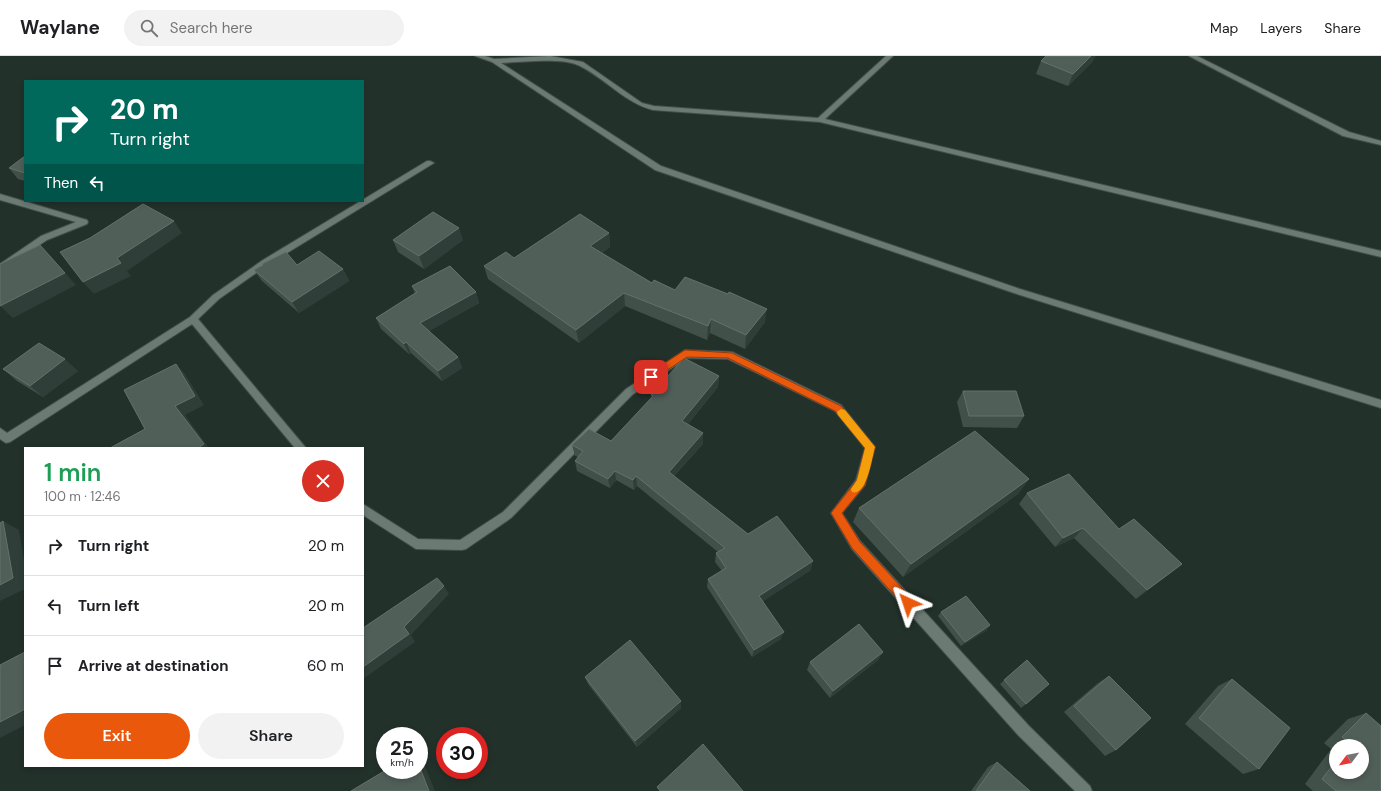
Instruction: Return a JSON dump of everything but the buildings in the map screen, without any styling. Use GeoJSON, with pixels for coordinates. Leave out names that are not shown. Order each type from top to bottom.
{"type":"FeatureCollection","features":[{"type":"Feature","properties":{"kind":"street"},"geometry":{"type":"LineString","coordinates":[[478,56],[494,61],[658,168],[1017,291],[1381,404]]}},
{"type":"Feature","properties":{"kind":"street"},"geometry":{"type":"LineString","coordinates":[[820,120],[890,56]]}},
{"type":"Feature","properties":{"kind":"street"},"geometry":{"type":"LineString","coordinates":[[1192,56],[1346,134],[1381,144]]}},
{"type":"Feature","properties":{"kind":"street"},"geometry":{"type":"LineString","coordinates":[[494,61],[534,57],[566,59],[581,63],[640,104],[653,108],[820,120],[1381,254]]}},
{"type":"Feature","properties":{"kind":"street"},"geometry":{"type":"LineString","coordinates":[[0,432],[6,439],[193,319],[216,297],[266,262],[430,163]]}},
{"type":"Feature","properties":{"kind":"street"},"geometry":{"type":"LineString","coordinates":[[0,197],[84,222],[44,238],[0,268]]}},
{"type":"Feature","properties":{"kind":"street"},"geometry":{"type":"LineString","coordinates":[[193,319],[300,447]]}},
{"type":"Feature","properties":{"kind":"street"},"geometry":{"type":"LineString","coordinates":[[364,510],[416,544],[462,545],[507,515],[629,392],[685,354],[729,355],[838,408],[870,447],[862,482],[836,513],[856,545],[1024,731],[1071,786],[1084,791]]}},
{"type":"Feature","properties":{"kind":"slow traffic"},"geometry":{"type":"LineString","coordinates":[[841,412],[870,447],[862,482],[856,489]]}},
{"type":"Feature","properties":{"kind":"route"},"geometry":{"type":"LineString","coordinates":[[651,377],[685,354],[729,355],[838,408],[870,447],[862,482],[836,513],[856,545],[908,603]]}}]}
